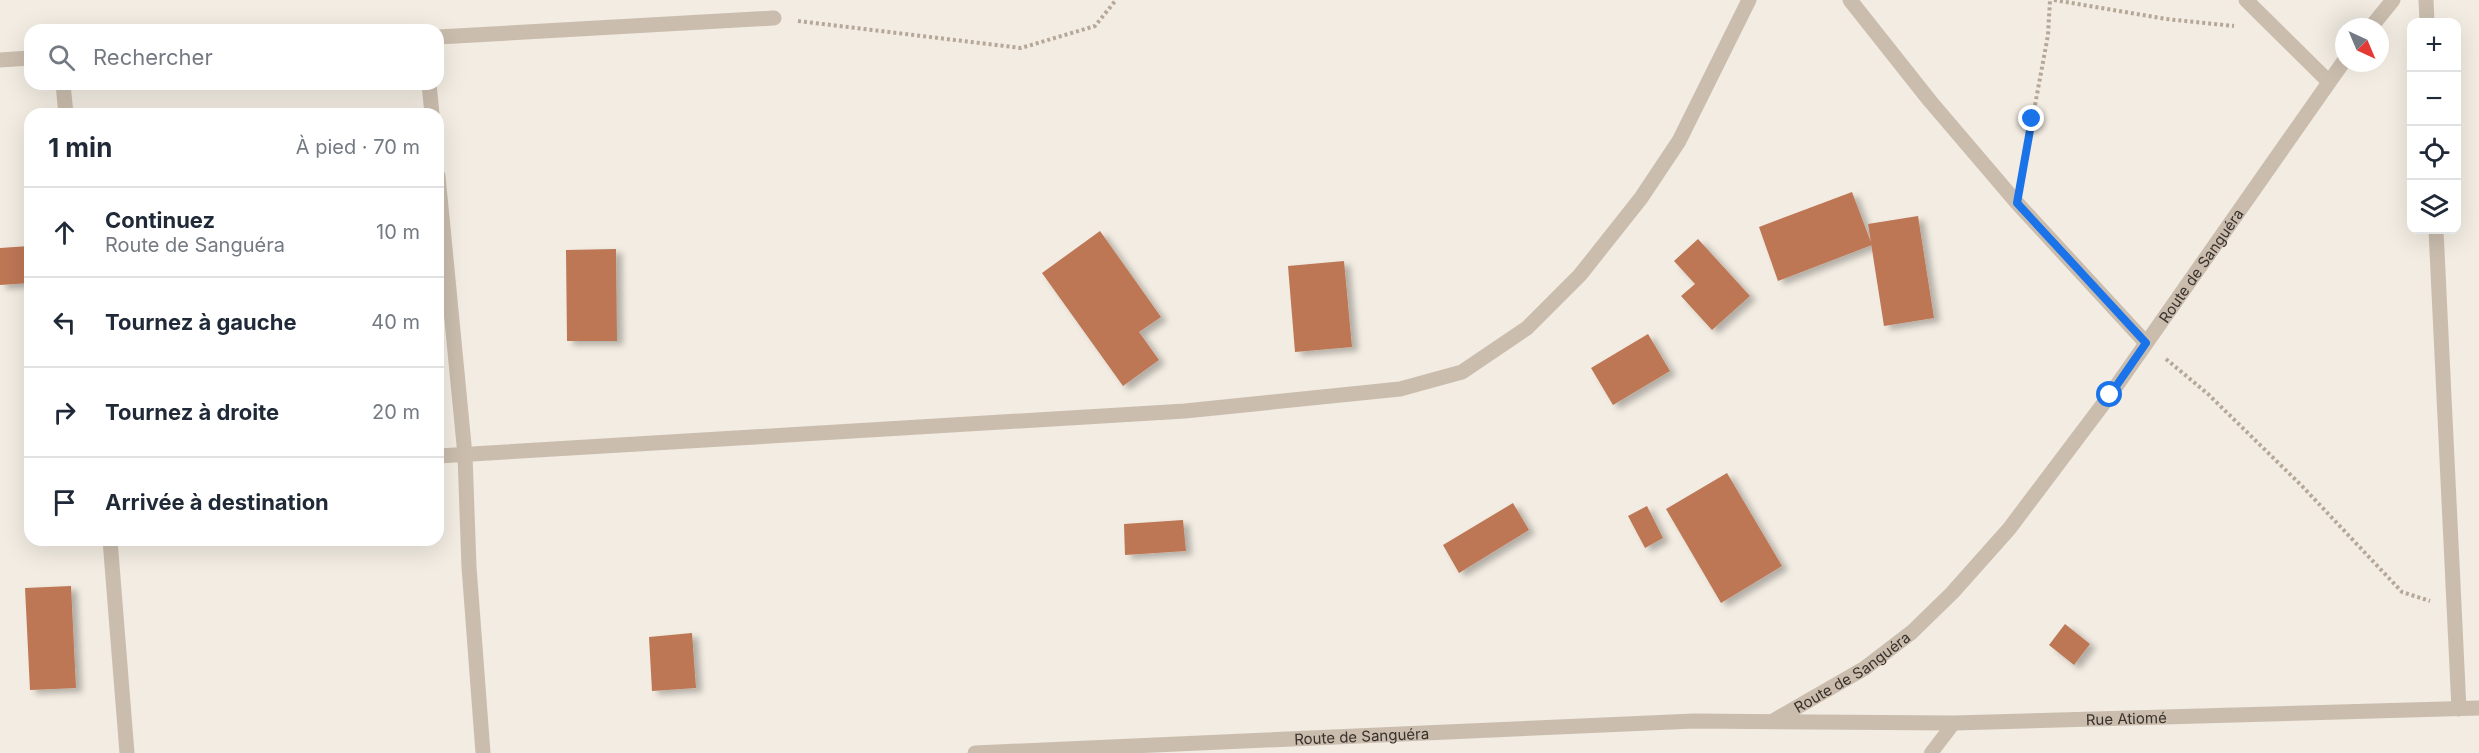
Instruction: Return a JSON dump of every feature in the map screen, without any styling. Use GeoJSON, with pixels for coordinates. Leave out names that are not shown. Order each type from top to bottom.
{"type":"FeatureCollection","features":[{"type":"Feature","properties":{"kind":"street"},"geometry":{"type":"LineString","coordinates":[[444,456],[1185,411],[1400,390],[1462,372],[1527,328],[1580,275],[1641,198],[1679,141],[1749,0]]}},
{"type":"Feature","properties":{"kind":"street"},"geometry":{"type":"LineString","coordinates":[[1850,0],[1930,101],[2017,203],[2146,343]]}},
{"type":"Feature","properties":{"kind":"street"},"geometry":{"type":"LineString","coordinates":[[2246,0],[2328,81]]}},
{"type":"Feature","properties":{"kind":"street"},"geometry":{"type":"LineString","coordinates":[[2378,18],[2393,0]]}},
{"type":"Feature","properties":{"kind":"street"},"geometry":{"type":"LineString","coordinates":[[2426,0],[2427,18]]}},
{"type":"Feature","properties":{"kind":"street"},"geometry":{"type":"LineString","coordinates":[[444,37],[774,18]]}},
{"type":"Feature","properties":{"kind":"street"},"geometry":{"type":"LineString","coordinates":[[0,60],[24,58]]}},
{"type":"Feature","properties":{"kind":"street","name":"Route de Sanguéra"},"geometry":{"type":"LineString","coordinates":[[975,753],[1682,722],[1773,721],[1865,668],[1912,632],[1952,593],[2015,520],[2110,395],[2335,72]]}},
{"type":"Feature","properties":{"kind":"street"},"geometry":{"type":"LineString","coordinates":[[64,90],[65,108]]}},
{"type":"Feature","properties":{"kind":"street"},"geometry":{"type":"LineString","coordinates":[[430,90],[431,108]]}},
{"type":"Feature","properties":{"kind":"street"},"geometry":{"type":"LineString","coordinates":[[2436,234],[2459,709]]}},
{"type":"Feature","properties":{"kind":"street"},"geometry":{"type":"LineString","coordinates":[[444,238],[465,455],[483,753]]}},
{"type":"Feature","properties":{"kind":"street"},"geometry":{"type":"LineString","coordinates":[[110,546],[127,753]]}},
{"type":"Feature","properties":{"kind":"street","name":"Rue Atiomé"},"geometry":{"type":"LineString","coordinates":[[1773,721],[1954,723],[2479,708]]}},
{"type":"Feature","properties":{"kind":"lane"},"geometry":{"type":"LineString","coordinates":[[1931,753],[1954,723]]}},
{"type":"Feature","properties":{"kind":"path"},"geometry":{"type":"LineString","coordinates":[[774,18],[1021,48],[1095,26],[1116,0]]}},
{"type":"Feature","properties":{"kind":"path"},"geometry":{"type":"LineString","coordinates":[[2017,203],[2048,35],[2052,0],[2166,19],[2274,30]]}},
{"type":"Feature","properties":{"kind":"path"},"geometry":{"type":"LineString","coordinates":[[2146,343],[2208,394],[2302,486],[2403,592],[2454,609]]}},
{"type":"Feature","properties":{"kind":"building"},"geometry":{"type":"Polygon","coordinates":[[[1852,192],[1872,245],[1778,281],[1759,227],[1852,192]]]}},
{"type":"Feature","properties":{"kind":"building"},"geometry":{"type":"Polygon","coordinates":[[[1918,216],[1934,318],[1884,326],[1868,224],[1918,216]]]}},
{"type":"Feature","properties":{"kind":"building"},"geometry":{"type":"Polygon","coordinates":[[[1100,231],[1161,317],[1139,332],[1159,360],[1123,386],[1042,273],[1100,231]]]}},
{"type":"Feature","properties":{"kind":"building"},"geometry":{"type":"Polygon","coordinates":[[[1698,239],[1750,296],[1712,330],[1681,296],[1695,284],[1674,261],[1698,239]]]}},
{"type":"Feature","properties":{"kind":"building"},"geometry":{"type":"Polygon","coordinates":[[[24,246],[24,283],[0,285],[0,248],[24,246]]]}},
{"type":"Feature","properties":{"kind":"building"},"geometry":{"type":"Polygon","coordinates":[[[616,249],[617,341],[567,341],[566,250],[616,249]]]}},
{"type":"Feature","properties":{"kind":"building"},"geometry":{"type":"Polygon","coordinates":[[[1344,261],[1352,347],[1295,352],[1288,266],[1344,261]]]}},
{"type":"Feature","properties":{"kind":"building"},"geometry":{"type":"Polygon","coordinates":[[[1648,334],[1670,371],[1613,405],[1591,368],[1648,334]]]}},
{"type":"Feature","properties":{"kind":"building"},"geometry":{"type":"Polygon","coordinates":[[[1727,473],[1782,566],[1721,603],[1666,509],[1727,473]]]}},
{"type":"Feature","properties":{"kind":"building"},"geometry":{"type":"Polygon","coordinates":[[[1513,503],[1529,530],[1459,573],[1443,545],[1513,503]]]}},
{"type":"Feature","properties":{"kind":"building"},"geometry":{"type":"Polygon","coordinates":[[[1647,506],[1663,538],[1645,548],[1628,516],[1647,506]]]}},
{"type":"Feature","properties":{"kind":"building"},"geometry":{"type":"Polygon","coordinates":[[[1183,520],[1186,551],[1125,555],[1124,524],[1183,520]]]}},
{"type":"Feature","properties":{"kind":"building"},"geometry":{"type":"Polygon","coordinates":[[[71,586],[76,688],[30,690],[25,588],[71,586]]]}},
{"type":"Feature","properties":{"kind":"building"},"geometry":{"type":"Polygon","coordinates":[[[2065,624],[2090,644],[2074,665],[2049,645],[2065,624]]]}},
{"type":"Feature","properties":{"kind":"building"},"geometry":{"type":"Polygon","coordinates":[[[692,633],[696,688],[652,691],[649,637],[692,633]]]}},
{"type":"Feature","properties":{"kind":"route"},"geometry":{"type":"LineString","coordinates":[[2032,119],[2017,203],[2146,343],[2110,395]]}}]}
